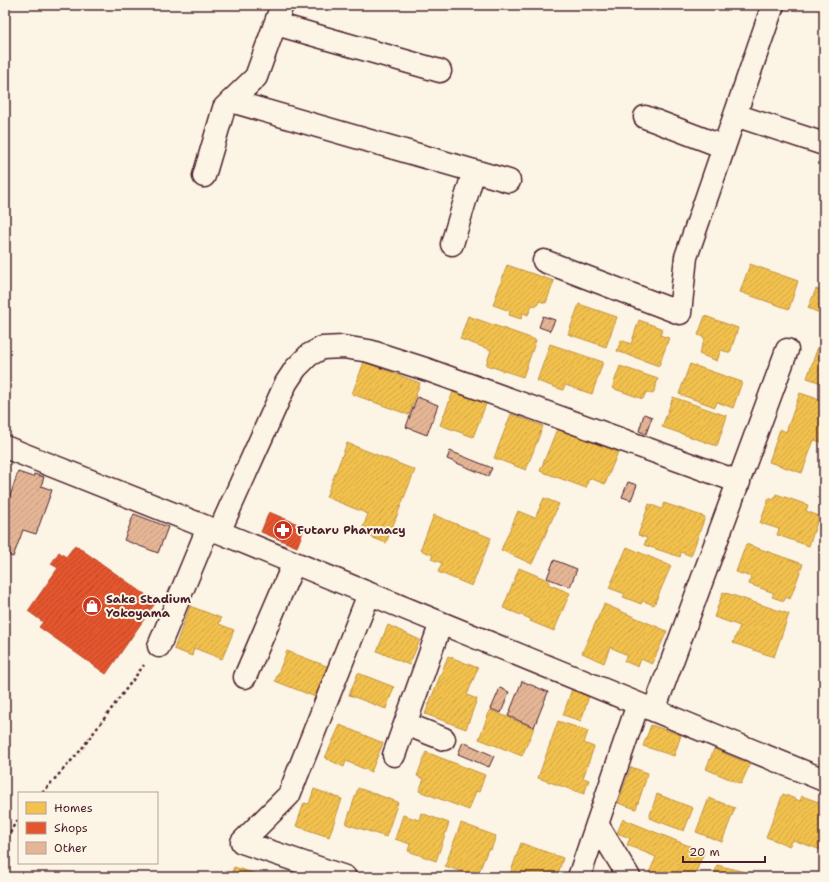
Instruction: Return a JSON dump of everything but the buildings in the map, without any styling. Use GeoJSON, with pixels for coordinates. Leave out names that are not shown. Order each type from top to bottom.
{"type":"FeatureCollection","features":[{"type":"Feature","properties":{"kind":"street"},"geometry":{"type":"LineString","coordinates":[[544,262],[680,313],[686,257],[773,5]]}},
{"type":"Feature","properties":{"kind":"street"},"geometry":{"type":"LineString","coordinates":[[204,176],[224,108],[256,77],[279,14],[440,71]]}},
{"type":"Feature","properties":{"kind":"street"},"geometry":{"type":"LineString","coordinates":[[231,101],[509,181]]}},
{"type":"Feature","properties":{"kind":"street"},"geometry":{"type":"LineString","coordinates":[[735,115],[824,144]]}},
{"type":"Feature","properties":{"kind":"street"},"geometry":{"type":"LineString","coordinates":[[645,117],[724,147]]}},
{"type":"Feature","properties":{"kind":"street"},"geometry":{"type":"LineString","coordinates":[[452,244],[474,171]]}},
{"type":"Feature","properties":{"kind":"street"},"geometry":{"type":"LineString","coordinates":[[159,646],[286,383],[296,368],[309,355],[322,348],[343,347],[369,351],[428,370],[739,482]]}},
{"type":"Feature","properties":{"kind":"street"},"geometry":{"type":"LineString","coordinates":[[579,877],[597,824],[739,482],[787,350]]}},
{"type":"Feature","properties":{"kind":"street"},"geometry":{"type":"LineString","coordinates":[[5,447],[214,530],[824,780]]}},
{"type":"Feature","properties":{"kind":"street"},"geometry":{"type":"LineString","coordinates":[[245,678],[294,563]]}},
{"type":"Feature","properties":{"kind":"street"},"geometry":{"type":"LineString","coordinates":[[345,877],[242,842],[289,795],[369,594]]}},
{"type":"Feature","properties":{"kind":"street"},"geometry":{"type":"LineString","coordinates":[[394,755],[442,623]]}},
{"type":"Feature","properties":{"kind":"street"},"geometry":{"type":"LineString","coordinates":[[406,724],[444,739]]}},
{"type":"Feature","properties":{"kind":"street"},"geometry":{"type":"LineString","coordinates":[[597,824],[629,877]]}},
{"type":"Feature","properties":{"kind":"path"},"geometry":{"type":"LineString","coordinates":[[43,792],[80,752],[159,646]]}},
{"type":"Feature","properties":{"kind":"path"},"geometry":{"type":"LineString","coordinates":[[5,844],[15,823],[18,820]]}},
{"type":"Feature","properties":{"kind":"place","name":"Futaru Pharmacy"},"geometry":{"type":"Point","coordinates":[283,530]}},
{"type":"Feature","properties":{"kind":"place","name":"Sake Stadium Yokoyama"},"geometry":{"type":"Point","coordinates":[92,606]}}]}
